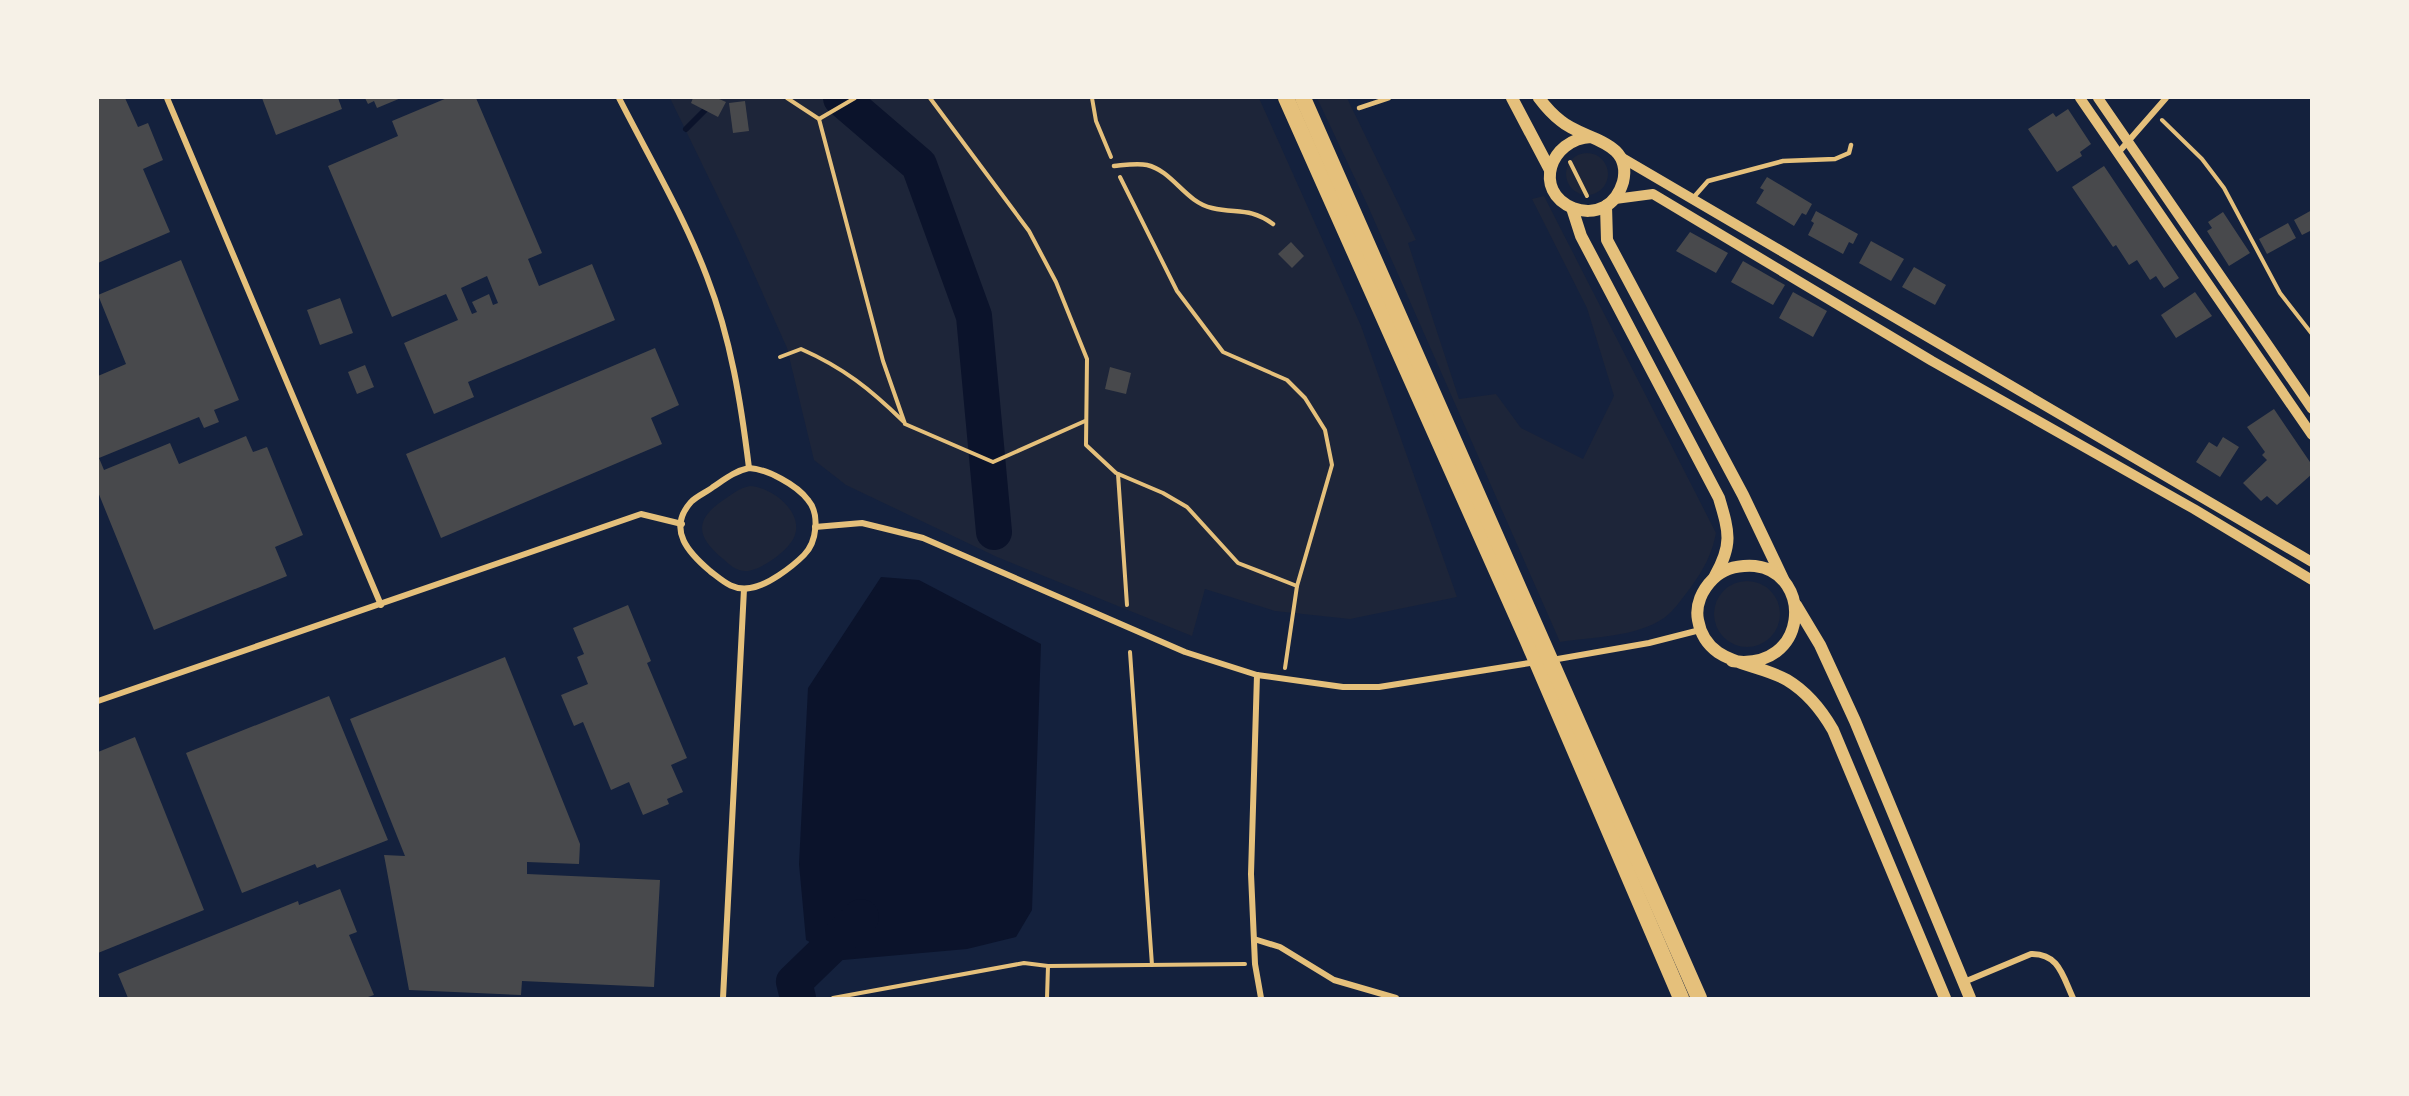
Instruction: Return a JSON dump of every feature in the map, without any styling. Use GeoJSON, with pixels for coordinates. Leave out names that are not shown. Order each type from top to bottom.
{"type":"FeatureCollection","features":[{"type":"Feature","properties":{"kind":"highway"},"geometry":{"type":"LineString","coordinates":[[1286,98],[1534,636]]}},
{"type":"Feature","properties":{"kind":"highway"},"geometry":{"type":"LineString","coordinates":[[1303,98],[1534,636],[1700,999]]}},
{"type":"Feature","properties":{"kind":"highway"},"geometry":{"type":"LineString","coordinates":[[1554,681],[1681,999]]}},
{"type":"Feature","properties":{"kind":"main road"},"geometry":{"type":"LineString","coordinates":[[1512,98],[1550,170],[1555,193],[1572,208],[1581,236],[1719,498],[1729,530],[1728,553],[1714,577],[1705,587],[1699,601],[1700,630],[1707,643],[1718,654],[1732,661],[1774,673],[1809,697],[1822,711],[1837,739],[1944,999]]}},
{"type":"Feature","properties":{"kind":"main road"},"geometry":{"type":"LineString","coordinates":[[1539,98],[1562,122],[1602,140],[1619,156],[1624,178],[1605,205],[1607,240],[1743,495],[1785,583],[1820,645],[1855,722],[1970,999]]}},
{"type":"Feature","properties":{"kind":"main road"},"geometry":{"type":"LineString","coordinates":[[1550,170],[1553,159],[1563,147],[1580,138],[1591,137]]}},
{"type":"Feature","properties":{"kind":"main road"},"geometry":{"type":"LineString","coordinates":[[1572,208],[1605,205]]}},
{"type":"Feature","properties":{"kind":"main road"},"geometry":{"type":"LineString","coordinates":[[1714,577],[1728,568],[1743,565],[1759,567],[1773,573],[1785,583]]}},
{"type":"Feature","properties":{"kind":"main road"},"geometry":{"type":"LineString","coordinates":[[1732,661],[1747,663],[1762,661],[1781,649],[1793,630],[1796,615],[1794,600]]}},
{"type":"Feature","properties":{"kind":"street"},"geometry":{"type":"LineString","coordinates":[[168,98],[381,605]]}},
{"type":"Feature","properties":{"kind":"street"},"geometry":{"type":"LineString","coordinates":[[619,98],[707,277],[727,338],[740,394],[749,468]]}},
{"type":"Feature","properties":{"kind":"street"},"geometry":{"type":"LineString","coordinates":[[2080,98],[2312,435]]}},
{"type":"Feature","properties":{"kind":"street"},"geometry":{"type":"LineString","coordinates":[[2098,98],[2311,408],[2298,416]]}},
{"type":"Feature","properties":{"kind":"street"},"geometry":{"type":"LineString","coordinates":[[2118,153],[2152,111],[2166,98]]}},
{"type":"Feature","properties":{"kind":"street"},"geometry":{"type":"LineString","coordinates":[[1619,156],[2312,562]]}},
{"type":"Feature","properties":{"kind":"street"},"geometry":{"type":"LineString","coordinates":[[1605,205],[1653,194],[1932,361],[2194,509],[2312,580]]}},
{"type":"Feature","properties":{"kind":"street"},"geometry":{"type":"LineString","coordinates":[[749,468],[771,472],[808,499],[815,517],[815,527],[810,546],[804,555],[762,585],[744,589],[726,584],[688,552],[683,543],[682,524],[691,502],[730,475],[749,468]]}},
{"type":"Feature","properties":{"kind":"street"},"geometry":{"type":"LineString","coordinates":[[98,701],[641,514],[682,524]]}},
{"type":"Feature","properties":{"kind":"street"},"geometry":{"type":"LineString","coordinates":[[815,527],[862,523],[923,538],[1185,652],[1257,675],[1343,687],[1379,687],[1588,654],[1700,630]]}},
{"type":"Feature","properties":{"kind":"street"},"geometry":{"type":"LineString","coordinates":[[723,999],[744,589]]}},
{"type":"Feature","properties":{"kind":"street"},"geometry":{"type":"LineString","coordinates":[[1257,675],[1251,874],[1255,964],[1261,999]]}},
{"type":"Feature","properties":{"kind":"street"},"geometry":{"type":"LineString","coordinates":[[1254,939],[1280,947],[1334,980],[1396,999]]}},
{"type":"Feature","properties":{"kind":"street"},"geometry":{"type":"LineString","coordinates":[[1964,982],[2031,954],[2041,953],[2049,955],[2059,967],[2073,999]]}},
{"type":"Feature","properties":{"kind":"lane"},"geometry":{"type":"LineString","coordinates":[[1359,108],[1389,98]]}},
{"type":"Feature","properties":{"kind":"lane"},"geometry":{"type":"LineString","coordinates":[[1693,198],[1708,181],[1783,161],[1835,159],[1849,153],[1851,145]]}},
{"type":"Feature","properties":{"kind":"lane"},"geometry":{"type":"LineString","coordinates":[[1114,166],[1146,165],[1162,172],[1191,199],[1212,208],[1243,210],[1259,214],[1273,224]]}},
{"type":"Feature","properties":{"kind":"path"},"geometry":{"type":"LineString","coordinates":[[788,98],[819,119],[883,361],[905,424]]}},
{"type":"Feature","properties":{"kind":"path"},"geometry":{"type":"LineString","coordinates":[[819,119],[855,98]]}},
{"type":"Feature","properties":{"kind":"path"},"geometry":{"type":"LineString","coordinates":[[930,98],[1029,231],[1056,282],[1087,359],[1086,446],[1118,474],[1163,493],[1187,507],[1238,563],[1297,586]]}},
{"type":"Feature","properties":{"kind":"path"},"geometry":{"type":"LineString","coordinates":[[1092,98],[1096,121],[1114,166],[1177,291],[1223,352],[1287,380],[1305,398],[1325,430],[1332,465],[1297,586],[1284,668]]}},
{"type":"Feature","properties":{"kind":"path"},"geometry":{"type":"LineString","coordinates":[[2152,111],[2202,159],[2224,188],[2280,293],[2312,334]]}},
{"type":"Feature","properties":{"kind":"path"},"geometry":{"type":"LineString","coordinates":[[1563,147],[1605,205]]}},
{"type":"Feature","properties":{"kind":"path"},"geometry":{"type":"LineString","coordinates":[[780,357],[801,349],[827,360],[867,386],[905,424],[993,462],[1085,421]]}},
{"type":"Feature","properties":{"kind":"path"},"geometry":{"type":"LineString","coordinates":[[1118,474],[1127,605]]}},
{"type":"Feature","properties":{"kind":"path"},"geometry":{"type":"LineString","coordinates":[[1130,652],[1152,965]]}},
{"type":"Feature","properties":{"kind":"path"},"geometry":{"type":"LineString","coordinates":[[833,999],[1024,963],[1048,966],[1255,964]]}},
{"type":"Feature","properties":{"kind":"path"},"geometry":{"type":"LineString","coordinates":[[1047,999],[1048,966]]}},
{"type":"Feature","properties":{"kind":"shaded area"},"geometry":{"type":"Polygon","coordinates":[[[670,98],[1259,98],[1361,326],[1457,597],[1350,619],[1275,611],[1205,589],[1192,636],[997,557],[846,485],[814,460],[787,348],[738,238],[670,98]]]}},
{"type":"Feature","properties":{"kind":"shaded area"},"geometry":{"type":"Polygon","coordinates":[[[1317,98],[1347,98],[1416,240],[1408,243],[1459,399],[1496,394],[1521,428],[1583,459],[1614,396],[1587,308],[1532,199],[1544,196],[1716,533],[1710,555],[1700,574],[1679,603],[1664,618],[1628,633],[1560,642],[1367,204],[1317,98]]]}},
{"type":"Feature","properties":{"kind":"shaded area"},"geometry":{"type":"Polygon","coordinates":[[[1587,153],[1595,154],[1602,159],[1607,166],[1607,182],[1602,189],[1595,194],[1587,195],[1579,194],[1572,189],[1567,182],[1566,174],[1567,166],[1572,159],[1579,154],[1587,153]]]}},
{"type":"Feature","properties":{"kind":"shaded area"},"geometry":{"type":"Polygon","coordinates":[[[750,486],[770,492],[779,498],[788,506],[796,525],[795,535],[781,553],[769,562],[746,571],[733,567],[714,551],[702,530],[706,516],[713,508],[735,492],[750,486]]]}},
{"type":"Feature","properties":{"kind":"shaded area"},"geometry":{"type":"Polygon","coordinates":[[[881,577],[919,580],[1041,644],[1032,910],[1016,937],[967,949],[843,960],[806,940],[799,864],[808,688],[881,577]]]}},
{"type":"Feature","properties":{"kind":"shaded area"},"geometry":{"type":"Polygon","coordinates":[[[1747,581],[1760,584],[1770,591],[1777,601],[1780,614],[1777,627],[1770,637],[1760,644],[1747,647],[1734,644],[1724,637],[1717,627],[1714,614],[1717,601],[1724,591],[1734,584],[1747,581]]]}},
{"type":"Feature","properties":{"kind":"building"},"geometry":{"type":"Polygon","coordinates":[[[98,98],[125,98],[138,127],[148,123],[163,160],[143,169],[170,232],[98,263],[98,98]]]}},
{"type":"Feature","properties":{"kind":"building"},"geometry":{"type":"Polygon","coordinates":[[[262,98],[338,98],[342,109],[276,135],[262,98]]]}},
{"type":"Feature","properties":{"kind":"building"},"geometry":{"type":"Polygon","coordinates":[[[365,98],[401,98],[377,108],[374,101],[368,104],[365,98]]]}},
{"type":"Feature","properties":{"kind":"building"},"geometry":{"type":"Polygon","coordinates":[[[447,98],[476,98],[542,253],[528,259],[539,286],[592,264],[615,320],[468,382],[474,397],[434,414],[404,343],[458,320],[446,294],[392,317],[328,166],[398,136],[392,121],[447,98]],[[487,276],[461,288],[472,314],[477,312],[472,302],[489,294],[493,305],[498,303],[487,276]]]}},
{"type":"Feature","properties":{"kind":"building"},"geometry":{"type":"Polygon","coordinates":[[[693,98],[717,98],[726,102],[718,117],[691,103],[693,98]]]}},
{"type":"Feature","properties":{"kind":"building"},"geometry":{"type":"Polygon","coordinates":[[[745,101],[749,131],[733,133],[729,103],[745,101]]]}},
{"type":"Feature","properties":{"kind":"building"},"geometry":{"type":"Polygon","coordinates":[[[2068,109],[2091,144],[2080,152],[2082,156],[2057,172],[2028,129],[2053,113],[2056,117],[2068,109]]]}},
{"type":"Feature","properties":{"kind":"building"},"geometry":{"type":"Polygon","coordinates":[[[2104,166],[2179,278],[2164,288],[2156,276],[2150,280],[2137,260],[2129,265],[2116,245],[2113,247],[2072,187],[2104,166]]]}},
{"type":"Feature","properties":{"kind":"building"},"geometry":{"type":"Polygon","coordinates":[[[1767,177],[1812,204],[1806,215],[1802,213],[1794,226],[1756,203],[1764,190],[1760,188],[1767,177]]]}},
{"type":"Feature","properties":{"kind":"building"},"geometry":{"type":"Polygon","coordinates":[[[2312,210],[2312,230],[2302,235],[2294,220],[2312,210]]]}},
{"type":"Feature","properties":{"kind":"building"},"geometry":{"type":"Polygon","coordinates":[[[1816,211],[1858,234],[1853,244],[1849,242],[1843,254],[1808,235],[1814,223],[1811,221],[1816,211]]]}},
{"type":"Feature","properties":{"kind":"building"},"geometry":{"type":"Polygon","coordinates":[[[2223,212],[2250,253],[2229,266],[2207,231],[2212,228],[2208,222],[2223,212]]]}},
{"type":"Feature","properties":{"kind":"building"},"geometry":{"type":"Polygon","coordinates":[[[2288,223],[2296,238],[2267,254],[2259,239],[2288,223]]]}},
{"type":"Feature","properties":{"kind":"building"},"geometry":{"type":"Polygon","coordinates":[[[1690,232],[1728,253],[1716,273],[1676,251],[1690,232]]]}},
{"type":"Feature","properties":{"kind":"building"},"geometry":{"type":"Polygon","coordinates":[[[1871,241],[1904,259],[1891,281],[1859,263],[1871,241]]]}},
{"type":"Feature","properties":{"kind":"building"},"geometry":{"type":"Polygon","coordinates":[[[1291,242],[1304,256],[1292,268],[1278,254],[1291,242]]]}},
{"type":"Feature","properties":{"kind":"building"},"geometry":{"type":"Polygon","coordinates":[[[181,260],[239,400],[214,410],[219,422],[204,428],[199,417],[99,458],[104,470],[170,443],[179,464],[246,436],[253,452],[267,447],[303,535],[275,547],[287,576],[154,630],[98,492],[98,376],[126,364],[98,295],[181,260]]]}},
{"type":"Feature","properties":{"kind":"building"},"geometry":{"type":"Polygon","coordinates":[[[1743,261],[1785,285],[1773,305],[1731,282],[1743,261]]]}},
{"type":"Feature","properties":{"kind":"building"},"geometry":{"type":"Polygon","coordinates":[[[1914,267],[1946,285],[1935,305],[1902,287],[1914,267]]]}},
{"type":"Feature","properties":{"kind":"building"},"geometry":{"type":"Polygon","coordinates":[[[1793,292],[1827,311],[1813,337],[1779,318],[1793,292]]]}},
{"type":"Feature","properties":{"kind":"building"},"geometry":{"type":"Polygon","coordinates":[[[2195,292],[2212,316],[2176,338],[2161,315],[2195,292]]]}},
{"type":"Feature","properties":{"kind":"building"},"geometry":{"type":"Polygon","coordinates":[[[340,298],[353,333],[320,345],[307,310],[340,298]]]}},
{"type":"Feature","properties":{"kind":"building"},"geometry":{"type":"Polygon","coordinates":[[[655,348],[679,405],[651,418],[662,444],[441,538],[406,454],[655,348]]]}},
{"type":"Feature","properties":{"kind":"building"},"geometry":{"type":"Polygon","coordinates":[[[365,365],[374,387],[357,394],[348,372],[365,365]]]}},
{"type":"Feature","properties":{"kind":"building"},"geometry":{"type":"Polygon","coordinates":[[[1110,367],[1131,373],[1126,394],[1105,389],[1110,367]]]}},
{"type":"Feature","properties":{"kind":"building"},"geometry":{"type":"Polygon","coordinates":[[[2274,409],[2312,465],[2312,474],[2277,505],[2267,496],[2261,501],[2243,483],[2267,460],[2262,455],[2265,452],[2247,427],[2274,409]]]}},
{"type":"Feature","properties":{"kind":"building"},"geometry":{"type":"Polygon","coordinates":[[[2223,437],[2239,447],[2220,477],[2196,462],[2209,442],[2217,447],[2223,437]]]}},
{"type":"Feature","properties":{"kind":"building"},"geometry":{"type":"Polygon","coordinates":[[[628,605],[651,661],[647,663],[687,758],[671,765],[683,792],[667,799],[669,804],[643,815],[629,782],[611,790],[583,722],[574,726],[561,695],[588,684],[577,657],[584,654],[573,628],[628,605]]]}},
{"type":"Feature","properties":{"kind":"building"},"geometry":{"type":"Polygon","coordinates":[[[505,657],[580,844],[579,864],[527,862],[527,874],[660,880],[654,987],[522,981],[521,995],[409,990],[384,855],[405,856],[350,719],[505,657]]]}},
{"type":"Feature","properties":{"kind":"building"},"geometry":{"type":"Polygon","coordinates":[[[329,696],[388,840],[317,868],[315,864],[242,893],[186,753],[329,696]]]}},
{"type":"Feature","properties":{"kind":"building"},"geometry":{"type":"Polygon","coordinates":[[[135,737],[204,910],[98,953],[98,752],[135,737]]]}},
{"type":"Feature","properties":{"kind":"building"},"geometry":{"type":"Polygon","coordinates":[[[340,889],[357,932],[349,935],[374,995],[365,998],[128,998],[118,974],[298,901],[299,905],[340,889]]]}},
{"type":"Feature","properties":{"kind":"waterway"},"geometry":{"type":"LineString","coordinates":[[686,129],[717,98]]}},
{"type":"Feature","properties":{"kind":"waterway"},"geometry":{"type":"LineString","coordinates":[[841,98],[919,165],[974,316],[994,532]]}},
{"type":"Feature","properties":{"kind":"waterway"},"geometry":{"type":"LineString","coordinates":[[798,998],[794,982],[861,917]]}}]}
